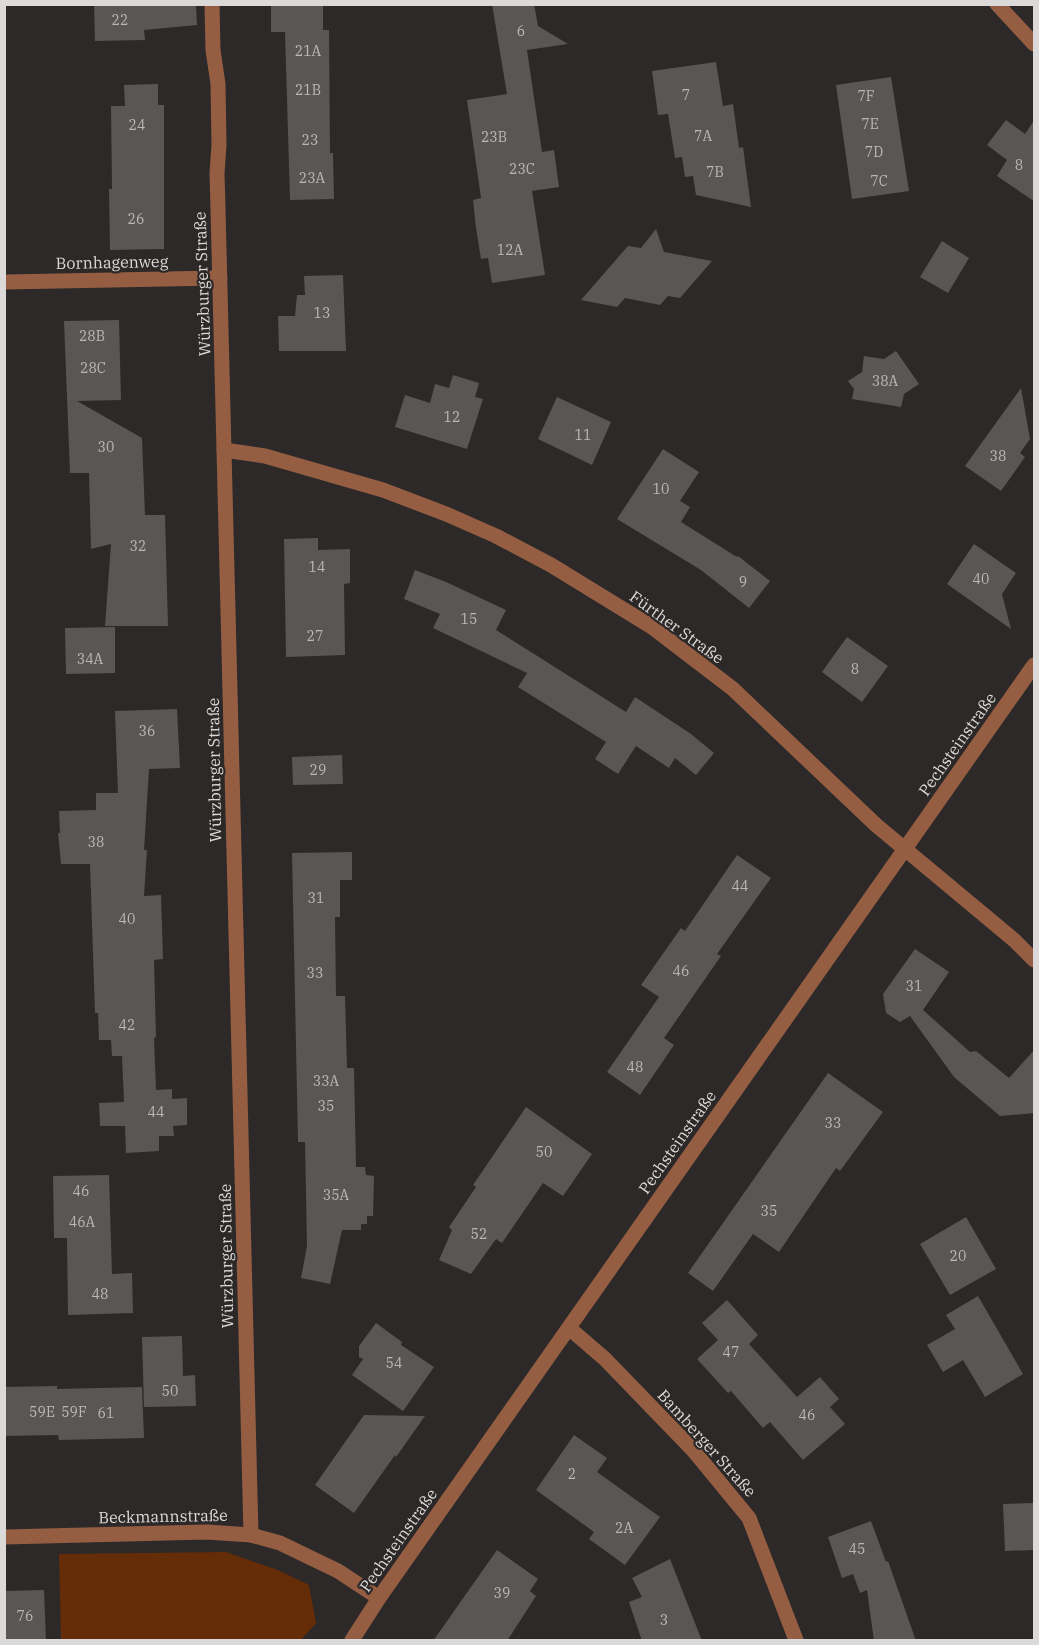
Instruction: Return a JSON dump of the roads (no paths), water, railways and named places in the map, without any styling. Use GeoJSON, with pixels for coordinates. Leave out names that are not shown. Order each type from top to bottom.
{"type":"FeatureCollection","features":[{"type":"Feature","properties":{"kind":"street","name":"Würzburger Straße"},"geometry":{"type":"LineString","coordinates":[[212,4],[213,50],[218,84],[217,185],[251,1535]]}},
{"type":"Feature","properties":{"kind":"street"},"geometry":{"type":"LineString","coordinates":[[997,4],[1035,44]]}},
{"type":"Feature","properties":{"kind":"street","name":"Bornhagenweg"},"geometry":{"type":"LineString","coordinates":[[4,282],[220,278]]}},
{"type":"Feature","properties":{"kind":"street","name":"Fürther Straße"},"geometry":{"type":"LineString","coordinates":[[224,450],[266,456],[382,490],[446,513],[551,565],[652,627],[733,689],[868,817],[1035,960]]}},
{"type":"Feature","properties":{"kind":"street","name":"Pechsteinstraße"},"geometry":{"type":"LineString","coordinates":[[352,1641],[379,1598],[1035,665]]}},
{"type":"Feature","properties":{"kind":"street","name":"Bamberger Straße"},"geometry":{"type":"LineString","coordinates":[[568,1328],[605,1359],[693,1450],[749,1518],[796,1641]]}},
{"type":"Feature","properties":{"kind":"street","name":"Beckmannstraße"},"geometry":{"type":"LineString","coordinates":[[4,1537],[207,1532],[251,1535],[280,1543],[328,1566],[379,1598]]}}]}
